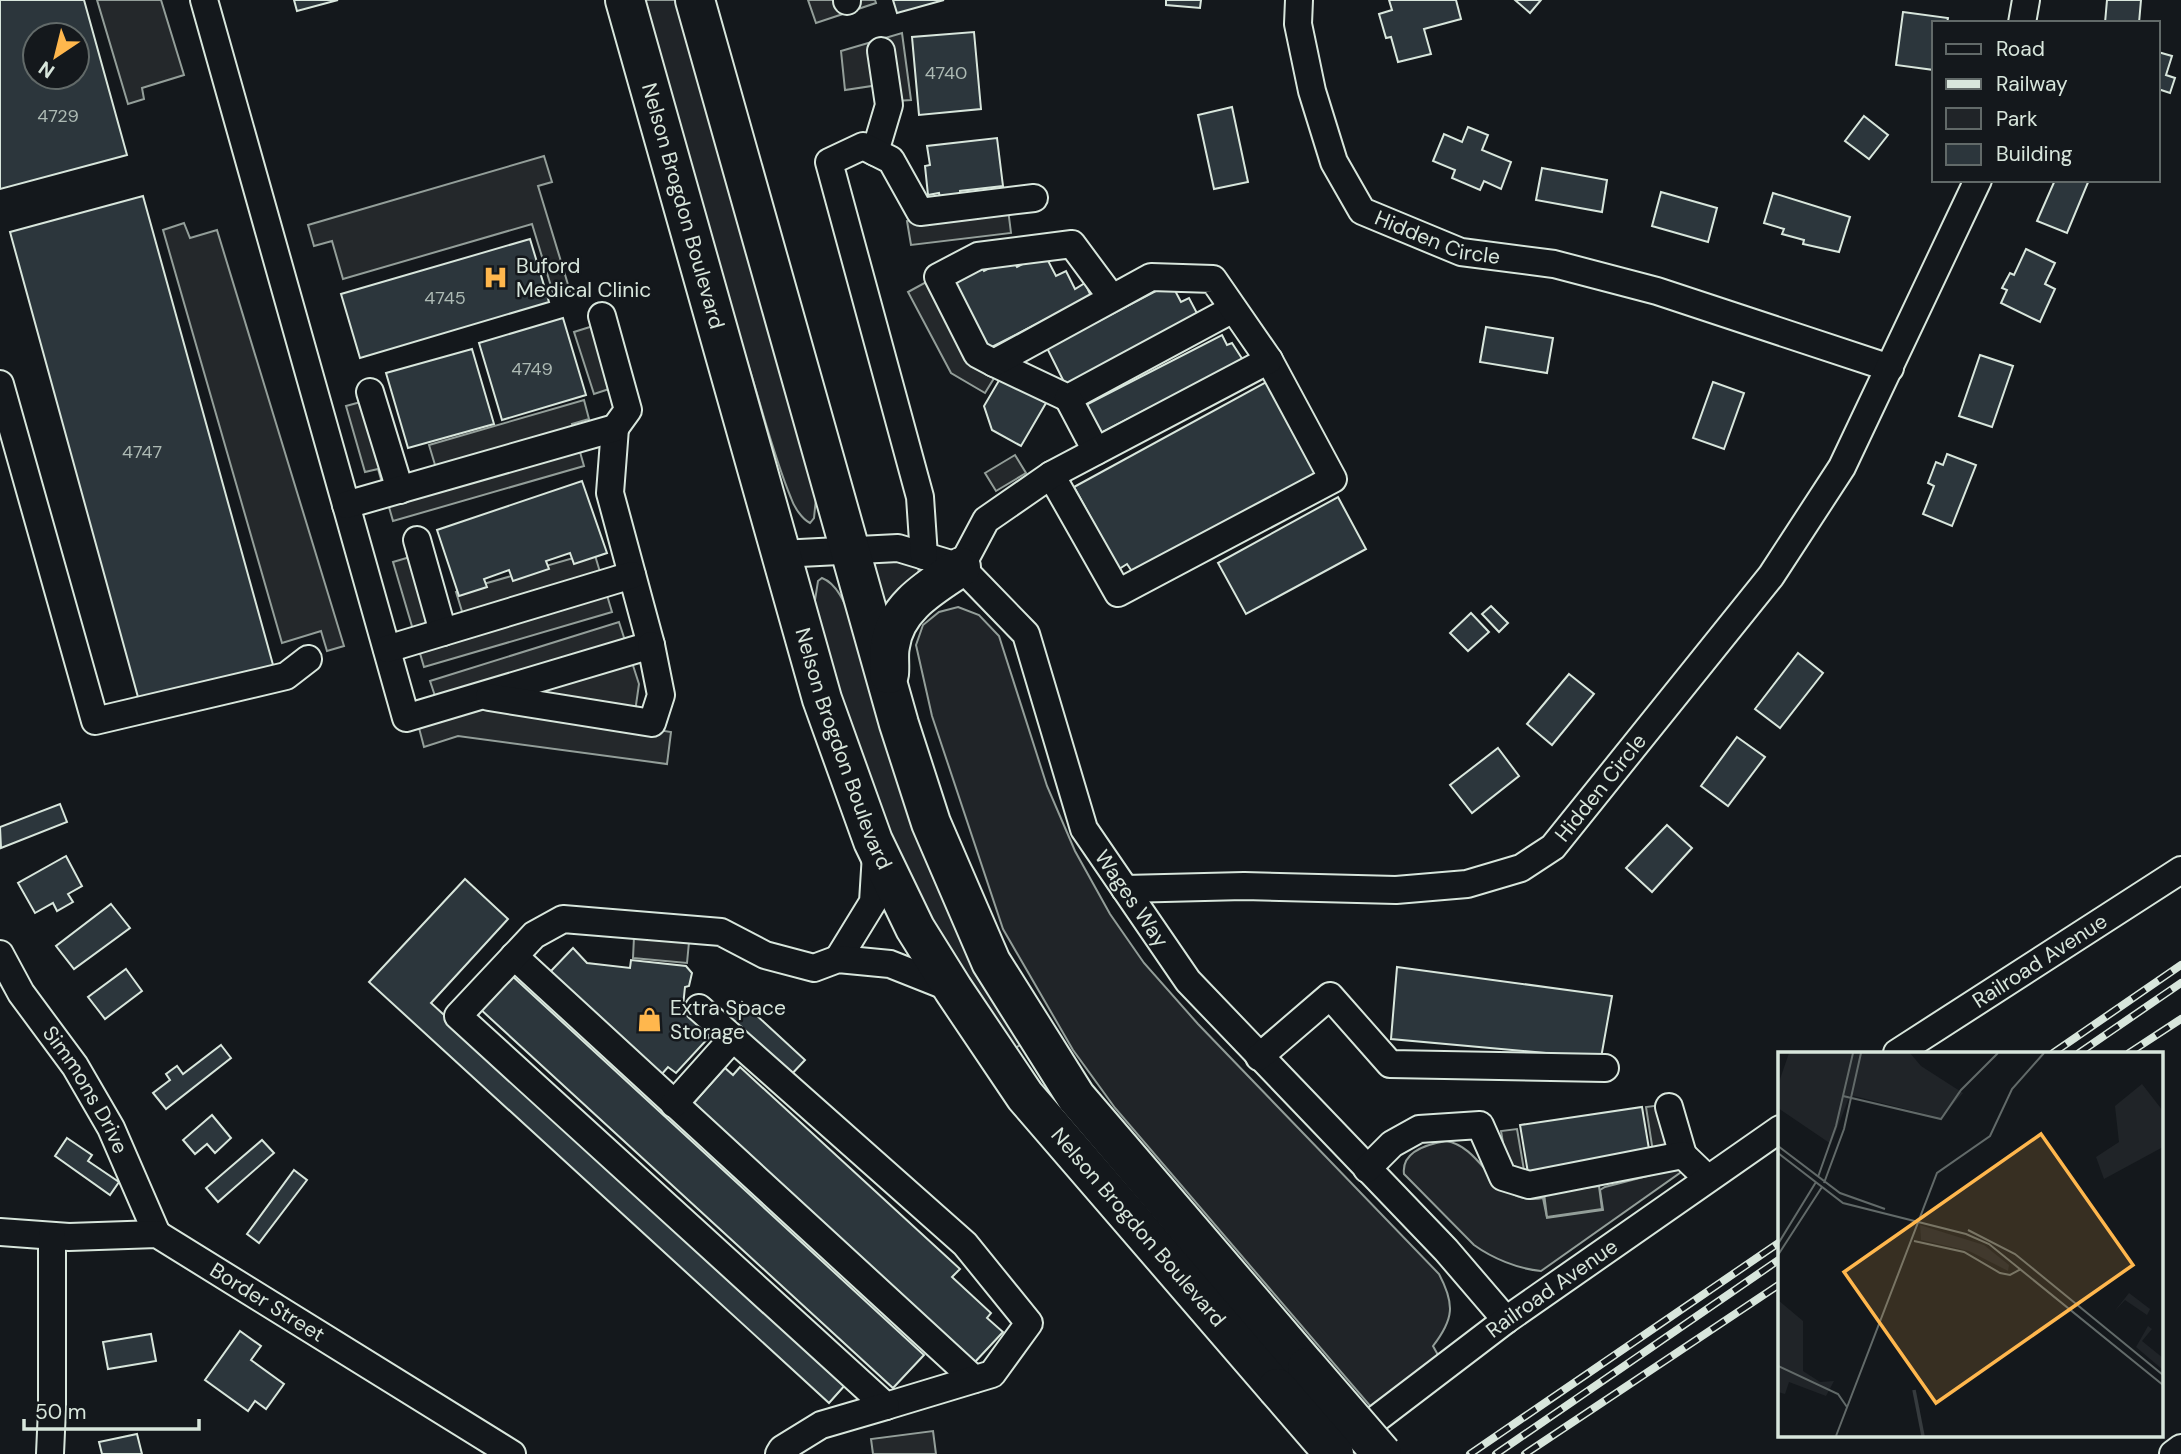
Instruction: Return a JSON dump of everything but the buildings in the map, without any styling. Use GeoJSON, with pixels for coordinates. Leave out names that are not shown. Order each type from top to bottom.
{"type":"FeatureCollection","features":[{"type":"Feature","properties":{"kind":"highway","name":"Nelson Brogdon Boulevard"},"geometry":{"type":"LineString","coordinates":[[625,0],[822,699],[876,849],[915,928],[1025,1096],[1292,1377]]}},
{"type":"Feature","properties":{"kind":"highway","name":"Nelson Brogdon Boulevard"},"geometry":{"type":"LineString","coordinates":[[695,0],[889,690],[931,823],[991,962],[1076,1097],[1292,1377]]}},
{"type":"Feature","properties":{"kind":"highway"},"geometry":{"type":"LineString","coordinates":[[889,690],[890,646],[897,622],[913,600],[961,567]]}},
{"type":"Feature","properties":{"kind":"highway"},"geometry":{"type":"LineString","coordinates":[[1292,1377],[1332,1454]]}},
{"type":"Feature","properties":{"kind":"highway"},"geometry":{"type":"LineString","coordinates":[[1292,1377],[1381,1454]]}},
{"type":"Feature","properties":{"kind":"street"},"geometry":{"type":"LineString","coordinates":[[204,0],[406,718],[651,645]]}},
{"type":"Feature","properties":{"kind":"street","name":"Hidden Circle"},"geometry":{"type":"LineString","coordinates":[[1299,0],[1298,24],[1312,91],[1335,162],[1362,211],[1461,252],[1554,264],[1657,291],[1890,368]]}},
{"type":"Feature","properties":{"kind":"street"},"geometry":{"type":"LineString","coordinates":[[2022,21],[2026,0]]}},
{"type":"Feature","properties":{"kind":"street"},"geometry":{"type":"LineString","coordinates":[[875,152],[889,104],[881,51]]}},
{"type":"Feature","properties":{"kind":"street"},"geometry":{"type":"LineString","coordinates":[[924,556],[920,497],[829,162],[863,146],[891,160],[920,212],[1034,198]]}},
{"type":"Feature","properties":{"kind":"street","name":"Hidden Circle"},"geometry":{"type":"LineString","coordinates":[[1125,889],[1244,886],[1396,890],[1467,884],[1521,868],[1553,847],[1771,576],[1842,467],[1977,182]]}},
{"type":"Feature","properties":{"kind":"street"},"geometry":{"type":"LineString","coordinates":[[1096,451],[1068,398],[978,354],[938,276],[978,256],[1072,244],[1112,299]]}},
{"type":"Feature","properties":{"kind":"street"},"geometry":{"type":"LineString","coordinates":[[994,363],[1151,277],[1213,279],[1269,360],[1333,479],[1118,593],[1051,475]]}},
{"type":"Feature","properties":{"kind":"street"},"geometry":{"type":"LineString","coordinates":[[1068,398],[1233,309]]}},
{"type":"Feature","properties":{"kind":"street"},"geometry":{"type":"LineString","coordinates":[[480,696],[652,723],[661,695],[651,645],[610,493],[615,428],[628,410],[602,316]]}},
{"type":"Feature","properties":{"kind":"street"},"geometry":{"type":"LineString","coordinates":[[961,567],[986,520],[1051,475],[1269,360]]}},
{"type":"Feature","properties":{"kind":"street"},"geometry":{"type":"LineString","coordinates":[[0,384],[95,721],[286,676],[308,659]]}},
{"type":"Feature","properties":{"kind":"street"},"geometry":{"type":"LineString","coordinates":[[370,392],[400,490]]}},
{"type":"Feature","properties":{"kind":"street"},"geometry":{"type":"LineString","coordinates":[[346,505],[615,428]]}},
{"type":"Feature","properties":{"kind":"street"},"geometry":{"type":"LineString","coordinates":[[417,540],[443,632]]}},
{"type":"Feature","properties":{"kind":"street","name":"Wages Way"},"geometry":{"type":"LineString","coordinates":[[780,554],[898,548],[961,567],[1026,634],[1084,830],[1188,981],[1446,1250],[1506,1320]]}},
{"type":"Feature","properties":{"kind":"street"},"geometry":{"type":"LineString","coordinates":[[387,649],[632,575]]}},
{"type":"Feature","properties":{"kind":"street"},"geometry":{"type":"LineString","coordinates":[[838,959],[873,902],[876,849]]}},
{"type":"Feature","properties":{"kind":"street","name":"Railroad Avenue"},"geometry":{"type":"LineString","coordinates":[[1899,1052],[2181,870]]}},
{"type":"Feature","properties":{"kind":"street"},"geometry":{"type":"LineString","coordinates":[[886,1406],[458,1016],[534,935],[563,919],[721,932],[765,956],[814,968],[838,959],[890,964],[953,989]]}},
{"type":"Feature","properties":{"kind":"street","name":"Simmons Drive"},"geometry":{"type":"LineString","coordinates":[[0,954],[21,993],[75,1066],[111,1128],[156,1234]]}},
{"type":"Feature","properties":{"kind":"street"},"geometry":{"type":"LineString","coordinates":[[514,956],[974,1379]]}},
{"type":"Feature","properties":{"kind":"street"},"geometry":{"type":"LineString","coordinates":[[1259,1057],[1330,996],[1390,1064],[1605,1068]]}},
{"type":"Feature","properties":{"kind":"street"},"geometry":{"type":"LineString","coordinates":[[699,1008],[965,1244],[1029,1323],[992,1374],[821,1425],[782,1449],[779,1454]]}},
{"type":"Feature","properties":{"kind":"street"},"geometry":{"type":"LineString","coordinates":[[674,1104],[733,1038]]}},
{"type":"Feature","properties":{"kind":"street"},"geometry":{"type":"LineString","coordinates":[[1669,1107],[1683,1155],[1707,1178]]}},
{"type":"Feature","properties":{"kind":"street"},"geometry":{"type":"LineString","coordinates":[[1367,1169],[1392,1144],[1419,1129],[1480,1125],[1503,1177],[1529,1185],[1683,1155]]}},
{"type":"Feature","properties":{"kind":"street","name":"Railroad Avenue"},"geometry":{"type":"LineString","coordinates":[[1332,1454],[1506,1320],[1778,1130]]}},
{"type":"Feature","properties":{"kind":"street"},"geometry":{"type":"LineString","coordinates":[[0,1232],[69,1237],[156,1234]]}},
{"type":"Feature","properties":{"kind":"street","name":"Border Street"},"geometry":{"type":"LineString","coordinates":[[156,1234],[512,1454]]}},
{"type":"Feature","properties":{"kind":"street"},"geometry":{"type":"LineString","coordinates":[[50,1454],[52,1236]]}},
{"type":"Feature","properties":{"kind":"street"},"geometry":{"type":"LineString","coordinates":[[2172,1454],[2181,1448]]}},
{"type":"Feature","properties":{"kind":"green space"},"geometry":{"type":"Polygon","coordinates":[[[641,0],[677,0],[816,498],[814,518],[810,523],[794,505],[775,454],[732,317],[641,0]]]}},
{"type":"Feature","properties":{"kind":"green space"},"geometry":{"type":"Polygon","coordinates":[[[879,559],[920,564],[917,578],[887,613],[873,561],[879,559]]]}},
{"type":"Feature","properties":{"kind":"green space"},"geometry":{"type":"Polygon","coordinates":[[[822,578],[837,590],[852,621],[904,797],[934,880],[1022,1044],[1010,1051],[900,868],[813,613],[818,581],[822,578]]]}},
{"type":"Feature","properties":{"kind":"green space"},"geometry":{"type":"Polygon","coordinates":[[[958,607],[979,615],[999,636],[1047,786],[1075,851],[1110,914],[1144,963],[1198,1024],[1439,1274],[1448,1294],[1450,1311],[1445,1328],[1433,1346],[1438,1355],[1371,1407],[1115,1108],[1073,1050],[1003,929],[932,716],[916,645],[923,625],[939,612],[958,607]]]}},
{"type":"Feature","properties":{"kind":"green space"},"geometry":{"type":"Polygon","coordinates":[[[1446,1141],[1471,1154],[1501,1186],[1513,1194],[1526,1199],[1543,1198],[1547,1218],[1603,1210],[1600,1190],[1605,1187],[1678,1168],[1684,1170],[1541,1271],[1506,1262],[1474,1245],[1404,1174],[1404,1166],[1411,1154],[1431,1144],[1446,1141]]]}},
{"type":"Feature","properties":{"kind":"shaded area"},"geometry":{"type":"Polygon","coordinates":[[[97,0],[161,0],[184,75],[142,88],[144,99],[128,104],[97,0]]]}},
{"type":"Feature","properties":{"kind":"shaded area"},"geometry":{"type":"Polygon","coordinates":[[[808,0],[875,0],[876,3],[816,23],[808,0]]]}},
{"type":"Feature","properties":{"kind":"shaded area"},"geometry":{"type":"Polygon","coordinates":[[[902,33],[911,100],[896,101],[892,83],[845,90],[841,51],[902,33]]]}},
{"type":"Feature","properties":{"kind":"shaded area"},"geometry":{"type":"Polygon","coordinates":[[[544,156],[552,182],[538,186],[570,291],[554,296],[532,224],[343,279],[332,241],[314,246],[308,225],[544,156]]]}},
{"type":"Feature","properties":{"kind":"shaded area"},"geometry":{"type":"Polygon","coordinates":[[[1008,209],[1011,233],[911,245],[907,221],[1008,209]]]}},
{"type":"Feature","properties":{"kind":"shaded area"},"geometry":{"type":"Polygon","coordinates":[[[184,223],[190,238],[217,230],[344,646],[327,651],[321,631],[282,643],[163,230],[184,223]]]}},
{"type":"Feature","properties":{"kind":"shaded area"},"geometry":{"type":"Polygon","coordinates":[[[928,281],[996,375],[985,393],[951,373],[908,292],[928,281]]]}},
{"type":"Feature","properties":{"kind":"shaded area"},"geometry":{"type":"Polygon","coordinates":[[[593,326],[612,388],[594,394],[574,332],[593,326]]]}},
{"type":"Feature","properties":{"kind":"shaded area"},"geometry":{"type":"Polygon","coordinates":[[[368,400],[398,501],[442,488],[429,445],[584,400],[589,419],[572,424],[584,466],[393,521],[378,469],[365,472],[346,406],[368,400]]]}},
{"type":"Feature","properties":{"kind":"shaded area"},"geometry":{"type":"Polygon","coordinates":[[[1015,455],[1026,473],[996,491],[985,473],[1015,455]]]}},
{"type":"Feature","properties":{"kind":"shaded area"},"geometry":{"type":"Polygon","coordinates":[[[594,552],[612,612],[424,667],[393,562],[410,557],[436,644],[469,634],[456,592],[594,552]]]}},
{"type":"Feature","properties":{"kind":"shaded area"},"geometry":{"type":"Polygon","coordinates":[[[619,622],[639,684],[633,726],[671,732],[667,764],[458,736],[424,747],[419,728],[443,720],[430,681],[619,622]]]}},
{"type":"Feature","properties":{"kind":"shaded area"},"geometry":{"type":"Polygon","coordinates":[[[634,937],[689,942],[687,963],[633,958],[634,937]]]}},
{"type":"Feature","properties":{"kind":"shaded area"},"geometry":{"type":"Polygon","coordinates":[[[1661,1105],[1668,1150],[1653,1152],[1646,1107],[1661,1105]]]}},
{"type":"Feature","properties":{"kind":"shaded area"},"geometry":{"type":"Polygon","coordinates":[[[1517,1129],[1524,1170],[1508,1173],[1501,1131],[1517,1129]]]}},
{"type":"Feature","properties":{"kind":"shaded area"},"geometry":{"type":"Polygon","coordinates":[[[1599,1186],[1602,1209],[1547,1217],[1544,1193],[1599,1186]]]}},
{"type":"Feature","properties":{"kind":"shaded area"},"geometry":{"type":"Polygon","coordinates":[[[933,1431],[936,1454],[873,1454],[871,1439],[933,1431]]]}},
{"type":"Feature","properties":{"kind":"railway"},"geometry":{"type":"LineString","coordinates":[[2054,1052],[2181,965]]}},
{"type":"Feature","properties":{"kind":"railway"},"geometry":{"type":"LineString","coordinates":[[2080,1052],[2181,983]]}},
{"type":"Feature","properties":{"kind":"railway"},"geometry":{"type":"LineString","coordinates":[[2131,1052],[2181,1019]]}},
{"type":"Feature","properties":{"kind":"railway"},"geometry":{"type":"LineString","coordinates":[[1470,1454],[1778,1243]]}},
{"type":"Feature","properties":{"kind":"railway"},"geometry":{"type":"LineString","coordinates":[[1496,1454],[1778,1260]]}},
{"type":"Feature","properties":{"kind":"railway"},"geometry":{"type":"LineString","coordinates":[[1525,1454],[1778,1285]]}},
{"type":"Feature","properties":{"kind":"place","name":"Buford Medical Clinic"},"geometry":{"type":"Point","coordinates":[496,278]}},
{"type":"Feature","properties":{"kind":"place","name":"Extra Space Storage"},"geometry":{"type":"Point","coordinates":[650,1020]}}]}
